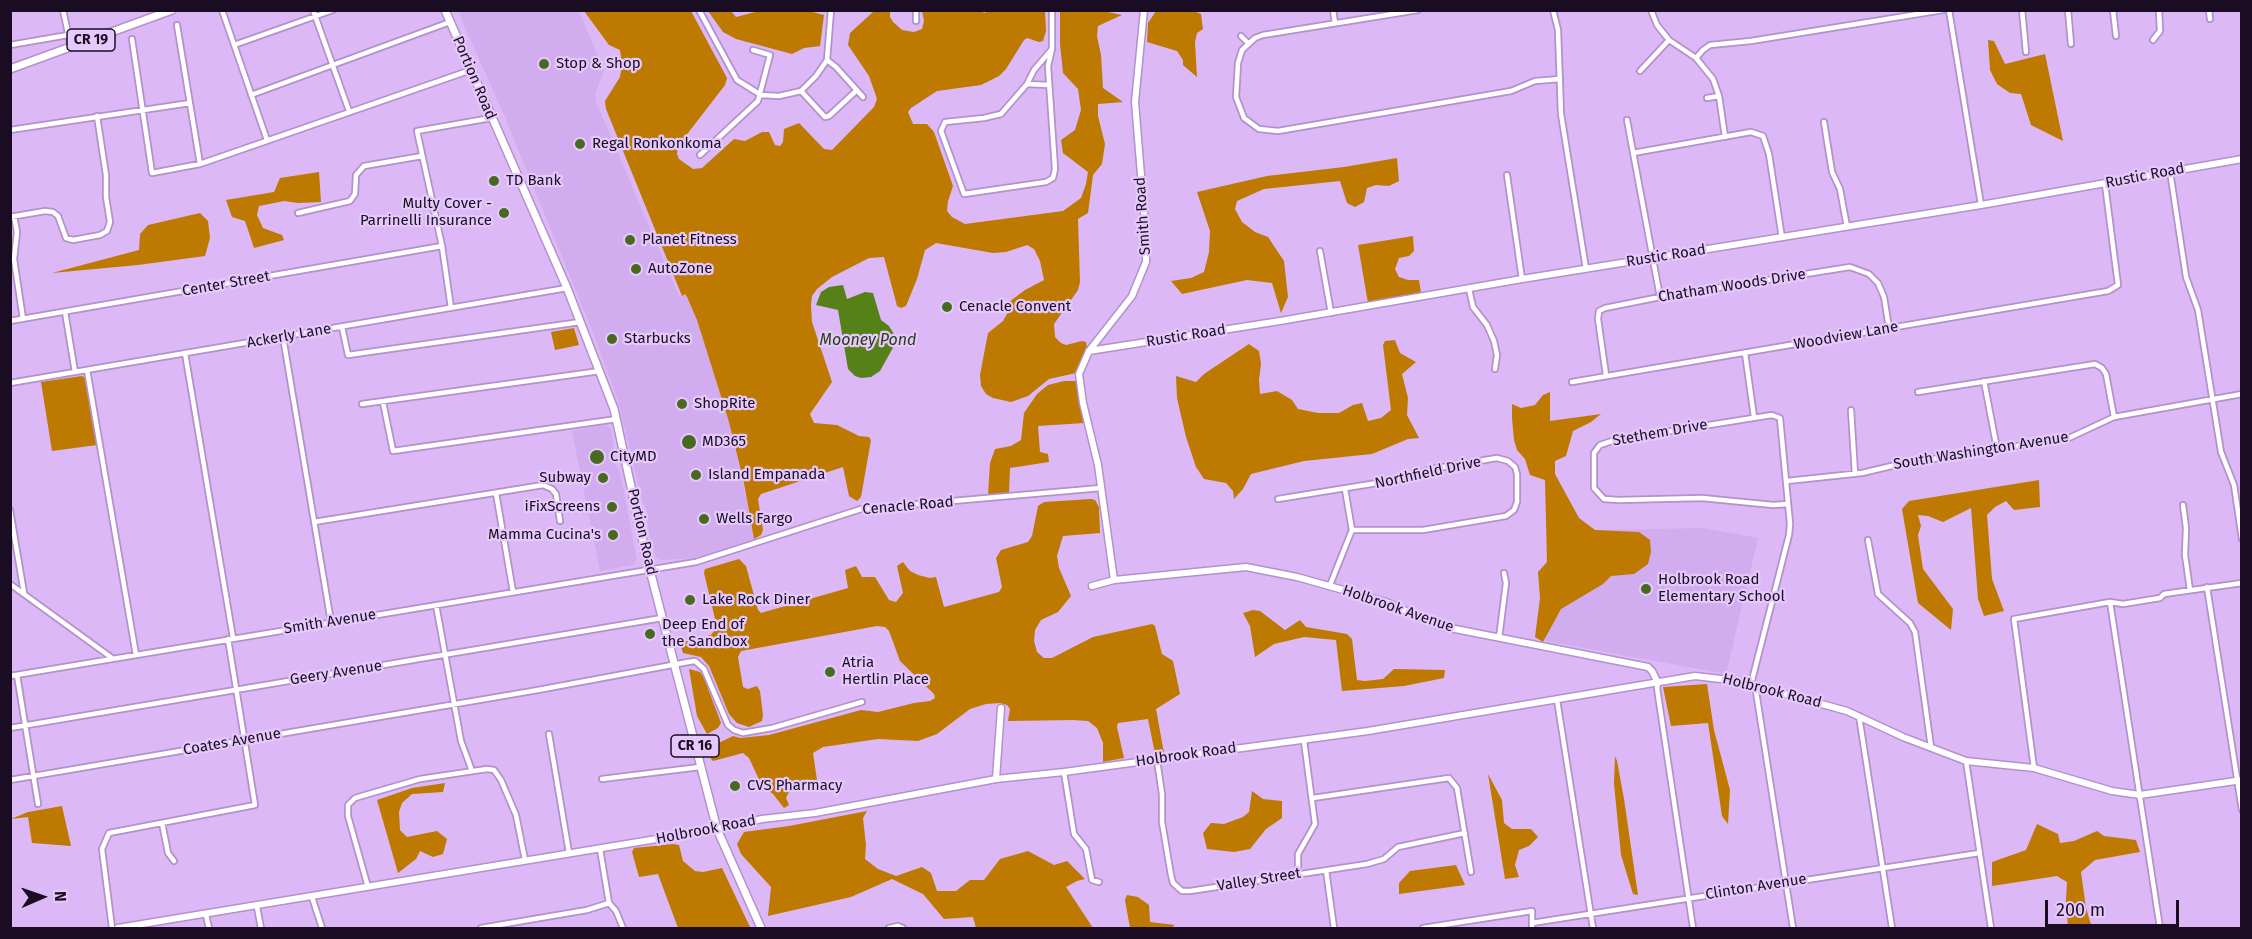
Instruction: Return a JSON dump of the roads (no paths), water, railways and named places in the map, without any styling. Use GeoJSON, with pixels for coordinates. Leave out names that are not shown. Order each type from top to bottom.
{"type":"FeatureCollection","features":[{"type":"Feature","properties":{"kind":"main road","name":"CR 19"},"geometry":{"type":"LineString","coordinates":[[10,69],[172,10]]}},
{"type":"Feature","properties":{"kind":"main road","name":"Portion Road"},"geometry":{"type":"LineString","coordinates":[[445,10],[567,288],[617,418],[662,618],[717,829],[761,928]]}},
{"type":"Feature","properties":{"kind":"street"},"geometry":{"type":"LineString","coordinates":[[63,10],[71,47]]}},
{"type":"Feature","properties":{"kind":"street"},"geometry":{"type":"LineString","coordinates":[[222,10],[267,140]]}},
{"type":"Feature","properties":{"kind":"street"},"geometry":{"type":"LineString","coordinates":[[313,10],[349,111]]}},
{"type":"Feature","properties":{"kind":"street"},"geometry":{"type":"LineString","coordinates":[[234,45],[316,18],[333,10]]}},
{"type":"Feature","properties":{"kind":"street"},"geometry":{"type":"LineString","coordinates":[[699,10],[737,80],[761,94],[781,96],[801,91],[816,76],[827,60],[831,10]]}},
{"type":"Feature","properties":{"kind":"street"},"geometry":{"type":"LineString","coordinates":[[915,21],[916,10]]}},
{"type":"Feature","properties":{"kind":"street"},"geometry":{"type":"LineString","coordinates":[[1052,10],[1052,49],[1048,66],[1055,169],[1053,178],[1046,182],[963,194],[941,131],[945,122],[1001,114],[1027,84],[1035,69],[1052,49]]}},
{"type":"Feature","properties":{"kind":"street","name":"Smith Road"},"geometry":{"type":"LineString","coordinates":[[1114,580],[1098,465],[1083,403],[1079,374],[1089,351],[1132,296],[1146,262],[1136,102],[1144,10]]}},
{"type":"Feature","properties":{"kind":"street"},"geometry":{"type":"LineString","coordinates":[[1333,10],[1335,23]]}},
{"type":"Feature","properties":{"kind":"street"},"geometry":{"type":"LineString","coordinates":[[1418,10],[1263,35],[1248,43],[1239,56],[1236,97],[1244,118],[1259,129],[1278,131],[1511,91],[1535,81],[1560,79]]}},
{"type":"Feature","properties":{"kind":"street"},"geometry":{"type":"LineString","coordinates":[[1553,10],[1558,24],[1561,114],[1586,269]]}},
{"type":"Feature","properties":{"kind":"street"},"geometry":{"type":"LineString","coordinates":[[1650,10],[1669,40],[1696,58],[1713,79],[1719,96],[1725,137]]}},
{"type":"Feature","properties":{"kind":"street"},"geometry":{"type":"LineString","coordinates":[[1696,58],[1710,45],[1751,41],[1943,10]]}},
{"type":"Feature","properties":{"kind":"street"},"geometry":{"type":"LineString","coordinates":[[1949,10],[1981,205]]}},
{"type":"Feature","properties":{"kind":"street"},"geometry":{"type":"LineString","coordinates":[[2022,10],[2026,52]]}},
{"type":"Feature","properties":{"kind":"street"},"geometry":{"type":"LineString","coordinates":[[2068,10],[2071,44]]}},
{"type":"Feature","properties":{"kind":"street"},"geometry":{"type":"LineString","coordinates":[[2113,10],[2116,36]]}},
{"type":"Feature","properties":{"kind":"street"},"geometry":{"type":"LineString","coordinates":[[2153,40],[2160,32],[2159,10]]}},
{"type":"Feature","properties":{"kind":"street"},"geometry":{"type":"LineString","coordinates":[[2209,10],[2210,19]]}},
{"type":"Feature","properties":{"kind":"street"},"geometry":{"type":"LineString","coordinates":[[250,95],[450,22]]}},
{"type":"Feature","properties":{"kind":"street"},"geometry":{"type":"LineString","coordinates":[[177,25],[200,164]]}},
{"type":"Feature","properties":{"kind":"street"},"geometry":{"type":"LineString","coordinates":[[10,45],[68,36]]}},
{"type":"Feature","properties":{"kind":"street"},"geometry":{"type":"LineString","coordinates":[[1241,36],[1248,43]]}},
{"type":"Feature","properties":{"kind":"street"},"geometry":{"type":"LineString","coordinates":[[132,39],[152,173],[200,164],[471,70]]}},
{"type":"Feature","properties":{"kind":"street"},"geometry":{"type":"LineString","coordinates":[[1640,71],[1669,40]]}},
{"type":"Feature","properties":{"kind":"street"},"geometry":{"type":"LineString","coordinates":[[700,156],[758,101],[770,55],[753,50]]}},
{"type":"Feature","properties":{"kind":"street"},"geometry":{"type":"LineString","coordinates":[[827,60],[837,67],[863,97]]}},
{"type":"Feature","properties":{"kind":"street"},"geometry":{"type":"LineString","coordinates":[[1027,84],[1049,85]]}},
{"type":"Feature","properties":{"kind":"street"},"geometry":{"type":"LineString","coordinates":[[801,91],[825,117],[829,116],[857,90]]}},
{"type":"Feature","properties":{"kind":"street"},"geometry":{"type":"LineString","coordinates":[[1707,98],[1719,96]]}},
{"type":"Feature","properties":{"kind":"street"},"geometry":{"type":"LineString","coordinates":[[10,130],[190,103]]}},
{"type":"Feature","properties":{"kind":"street"},"geometry":{"type":"LineString","coordinates":[[23,319],[14,259],[17,232],[12,217],[45,211],[53,212],[58,216],[66,238],[73,240],[100,235],[107,231],[110,222],[98,116]]}},
{"type":"Feature","properties":{"kind":"street"},"geometry":{"type":"LineString","coordinates":[[452,308],[442,246],[417,131],[491,118]]}},
{"type":"Feature","properties":{"kind":"street"},"geometry":{"type":"LineString","coordinates":[[1627,120],[1660,297]]}},
{"type":"Feature","properties":{"kind":"street"},"geometry":{"type":"LineString","coordinates":[[1824,122],[1832,172],[1840,189],[1847,227]]}},
{"type":"Feature","properties":{"kind":"street"},"geometry":{"type":"LineString","coordinates":[[1634,153],[1751,132],[1763,136],[1769,154],[1782,238]]}},
{"type":"Feature","properties":{"kind":"street"},"geometry":{"type":"LineString","coordinates":[[298,213],[350,201],[355,195],[356,175],[364,166],[422,156]]}},
{"type":"Feature","properties":{"kind":"street","name":"Rustic Road"},"geometry":{"type":"LineString","coordinates":[[1089,351],[1981,205],[2241,159]]}},
{"type":"Feature","properties":{"kind":"street"},"geometry":{"type":"LineString","coordinates":[[2170,171],[2186,277],[2198,310],[2222,459],[2234,485],[2241,539]]}},
{"type":"Feature","properties":{"kind":"street"},"geometry":{"type":"LineString","coordinates":[[1507,175],[1522,279]]}},
{"type":"Feature","properties":{"kind":"street"},"geometry":{"type":"LineString","coordinates":[[2105,184],[2118,285],[2123,290]]}},
{"type":"Feature","properties":{"kind":"street","name":"Center Street"},"geometry":{"type":"LineString","coordinates":[[10,321],[442,246]]}},
{"type":"Feature","properties":{"kind":"street"},"geometry":{"type":"LineString","coordinates":[[1320,251],[1331,312]]}},
{"type":"Feature","properties":{"kind":"street","name":"Chatham Woods Drive"},"geometry":{"type":"LineString","coordinates":[[1606,375],[1598,319],[1599,311],[1660,297],[1850,267],[1869,273],[1878,283],[1884,297],[1889,328]]}},
{"type":"Feature","properties":{"kind":"street","name":"Woodview Lane"},"geometry":{"type":"LineString","coordinates":[[1572,382],[2108,291],[2118,285]]}},
{"type":"Feature","properties":{"kind":"street","name":"Ackerly Lane"},"geometry":{"type":"LineString","coordinates":[[10,383],[567,288]]}},
{"type":"Feature","properties":{"kind":"street"},"geometry":{"type":"LineString","coordinates":[[1469,289],[1473,307],[1487,325],[1494,341],[1497,355],[1495,369]]}},
{"type":"Feature","properties":{"kind":"street"},"geometry":{"type":"LineString","coordinates":[[65,312],[75,372]]}},
{"type":"Feature","properties":{"kind":"street"},"geometry":{"type":"LineString","coordinates":[[342,327],[348,354],[580,322]]}},
{"type":"Feature","properties":{"kind":"street"},"geometry":{"type":"LineString","coordinates":[[283,338],[331,622]]}},
{"type":"Feature","properties":{"kind":"street"},"geometry":{"type":"LineString","coordinates":[[112,928],[102,853],[102,843],[109,833],[255,805],[235,689],[230,639],[185,353]]}},
{"type":"Feature","properties":{"kind":"street"},"geometry":{"type":"LineString","coordinates":[[1745,353],[1754,417]]}},
{"type":"Feature","properties":{"kind":"street"},"geometry":{"type":"LineString","coordinates":[[1918,392],[2095,364],[2103,368],[2106,374],[2114,417]]}},
{"type":"Feature","properties":{"kind":"street"},"geometry":{"type":"LineString","coordinates":[[87,370],[136,655]]}},
{"type":"Feature","properties":{"kind":"street"},"geometry":{"type":"LineString","coordinates":[[362,404],[600,371]]}},
{"type":"Feature","properties":{"kind":"street"},"geometry":{"type":"LineString","coordinates":[[1984,381],[1997,449]]}},
{"type":"Feature","properties":{"kind":"street","name":"South Washington Avenue"},"geometry":{"type":"LineString","coordinates":[[1787,481],[1856,474],[1900,464],[2069,438],[2114,417],[2241,394]]}},
{"type":"Feature","properties":{"kind":"street"},"geometry":{"type":"LineString","coordinates":[[383,402],[393,450],[617,418]]}},
{"type":"Feature","properties":{"kind":"street"},"geometry":{"type":"LineString","coordinates":[[1851,410],[1856,474]]}},
{"type":"Feature","properties":{"kind":"street","name":"Stethem Drive"},"geometry":{"type":"LineString","coordinates":[[1753,685],[1790,524],[1780,418],[1772,415],[1754,417],[1615,440],[1600,445],[1594,453],[1594,488],[1604,499],[1693,497],[1787,505]]}},
{"type":"Feature","properties":{"kind":"street","name":"Northfield Drive"},"geometry":{"type":"LineString","coordinates":[[1278,499],[1408,478],[1431,469],[1497,458],[1511,462],[1517,474],[1516,506],[1506,516],[1423,530],[1352,530]]}},
{"type":"Feature","properties":{"kind":"street"},"geometry":{"type":"LineString","coordinates":[[314,522],[536,486],[548,486],[556,494],[560,521]]}},
{"type":"Feature","properties":{"kind":"street","name":"Cenacle Road"},"geometry":{"type":"LineString","coordinates":[[651,570],[696,562],[861,509],[1101,489]]}},
{"type":"Feature","properties":{"kind":"street"},"geometry":{"type":"LineString","coordinates":[[1330,585],[1352,530],[1345,489]]}},
{"type":"Feature","properties":{"kind":"street"},"geometry":{"type":"LineString","coordinates":[[496,493],[513,592]]}},
{"type":"Feature","properties":{"kind":"street"},"geometry":{"type":"LineString","coordinates":[[2183,505],[2186,528],[2185,555],[2190,590]]}},
{"type":"Feature","properties":{"kind":"street"},"geometry":{"type":"LineString","coordinates":[[10,510],[24,593]]}},
{"type":"Feature","properties":{"kind":"street"},"geometry":{"type":"LineString","coordinates":[[1868,540],[1878,594],[1910,623],[1915,632],[1931,747]]}},
{"type":"Feature","properties":{"kind":"street","name":"Holbrook Avenue"},"geometry":{"type":"LineString","coordinates":[[1092,586],[1114,580],[1246,567],[1330,585],[1386,602],[1440,626],[1648,667],[1658,683]]}},
{"type":"Feature","properties":{"kind":"street","name":"Smith Avenue"},"geometry":{"type":"LineString","coordinates":[[10,676],[651,570]]}},
{"type":"Feature","properties":{"kind":"street"},"geometry":{"type":"LineString","coordinates":[[1499,638],[1506,583],[1504,573]]}},
{"type":"Feature","properties":{"kind":"street"},"geometry":{"type":"LineString","coordinates":[[2034,768],[2014,619],[2110,602],[2122,604],[2160,598],[2164,594],[2241,583]]}},
{"type":"Feature","properties":{"kind":"street"},"geometry":{"type":"LineString","coordinates":[[10,584],[112,658]]}},
{"type":"Feature","properties":{"kind":"street"},"geometry":{"type":"LineString","coordinates":[[2207,587],[2239,781],[2241,810]]}},
{"type":"Feature","properties":{"kind":"street"},"geometry":{"type":"LineString","coordinates":[[2110,602],[2160,928]]}},
{"type":"Feature","properties":{"kind":"street"},"geometry":{"type":"LineString","coordinates":[[436,605],[461,741],[472,771]]}},
{"type":"Feature","properties":{"kind":"street","name":"Geery Avenue"},"geometry":{"type":"LineString","coordinates":[[10,728],[662,618]]}},
{"type":"Feature","properties":{"kind":"street"},"geometry":{"type":"LineString","coordinates":[[675,664],[695,662],[700,664],[728,726],[744,733],[772,728],[862,702]]}},
{"type":"Feature","properties":{"kind":"street","name":"Coates Avenue"},"geometry":{"type":"LineString","coordinates":[[10,780],[675,664]]}},
{"type":"Feature","properties":{"kind":"street"},"geometry":{"type":"LineString","coordinates":[[17,675],[38,804]]}},
{"type":"Feature","properties":{"kind":"street","name":"Holbrook Road"},"geometry":{"type":"LineString","coordinates":[[118,928],[150,926],[525,860],[717,829],[762,819],[815,813],[996,779],[1157,760],[1239,747],[1304,741],[1695,676],[1725,678],[1859,716],[1941,753],[1966,761],[2034,768],[2112,791],[2140,795],[2239,781]]}},
{"type":"Feature","properties":{"kind":"street"},"geometry":{"type":"LineString","coordinates":[[1658,683],[1693,928]]}},
{"type":"Feature","properties":{"kind":"street"},"geometry":{"type":"LineString","coordinates":[[1753,685],[1793,928]]}},
{"type":"Feature","properties":{"kind":"street"},"geometry":{"type":"LineString","coordinates":[[1557,700],[1593,928]]}},
{"type":"Feature","properties":{"kind":"street"},"geometry":{"type":"LineString","coordinates":[[996,779],[1001,708]]}},
{"type":"Feature","properties":{"kind":"street"},"geometry":{"type":"LineString","coordinates":[[1859,716],[1892,928]]}},
{"type":"Feature","properties":{"kind":"street"},"geometry":{"type":"LineString","coordinates":[[549,734],[569,853]]}},
{"type":"Feature","properties":{"kind":"street"},"geometry":{"type":"LineString","coordinates":[[1298,874],[1298,855],[1315,824],[1304,741]]}},
{"type":"Feature","properties":{"kind":"street","name":"Valley Street"},"geometry":{"type":"LineString","coordinates":[[1157,760],[1162,822],[1172,879],[1178,889],[1190,891],[1374,863],[1384,859],[1398,847],[1465,833]]}},
{"type":"Feature","properties":{"kind":"street"},"geometry":{"type":"LineString","coordinates":[[1966,761],[1991,928]]}},
{"type":"Feature","properties":{"kind":"street"},"geometry":{"type":"LineString","coordinates":[[602,779],[700,767]]}},
{"type":"Feature","properties":{"kind":"street"},"geometry":{"type":"LineString","coordinates":[[368,887],[348,816],[348,807],[351,801],[420,779],[491,769],[498,773],[518,821],[525,860]]}},
{"type":"Feature","properties":{"kind":"street"},"geometry":{"type":"LineString","coordinates":[[1064,772],[1074,834],[1086,849],[1092,880],[1099,882]]}},
{"type":"Feature","properties":{"kind":"street"},"geometry":{"type":"LineString","coordinates":[[1313,798],[1443,778],[1453,781],[1457,788],[1471,872]]}},
{"type":"Feature","properties":{"kind":"street"},"geometry":{"type":"LineString","coordinates":[[162,823],[168,853],[174,861]]}},
{"type":"Feature","properties":{"kind":"street"},"geometry":{"type":"LineString","coordinates":[[600,849],[609,903],[616,911],[623,928]]}},
{"type":"Feature","properties":{"kind":"street","name":"Clinton Avenue"},"geometry":{"type":"LineString","coordinates":[[1532,926],[1591,913],[1688,897],[1979,853]]}},
{"type":"Feature","properties":{"kind":"street"},"geometry":{"type":"LineString","coordinates":[[1326,870],[1334,928]]}},
{"type":"Feature","properties":{"kind":"street"},"geometry":{"type":"LineString","coordinates":[[312,897],[322,928]]}},
{"type":"Feature","properties":{"kind":"street"},"geometry":{"type":"LineString","coordinates":[[482,928],[587,910],[609,903]]}},
{"type":"Feature","properties":{"kind":"street"},"geometry":{"type":"LineString","coordinates":[[257,907],[261,928]]}},
{"type":"Feature","properties":{"kind":"street"},"geometry":{"type":"LineString","coordinates":[[1423,928],[1532,911],[1532,926]]}},
{"type":"Feature","properties":{"kind":"street"},"geometry":{"type":"LineString","coordinates":[[206,915],[209,928]]}},
{"type":"Feature","properties":{"kind":"street"},"geometry":{"type":"LineString","coordinates":[[534,920],[536,928]]}},
{"type":"Feature","properties":{"kind":"street"},"geometry":{"type":"LineString","coordinates":[[889,928],[898,926],[903,928]]}},
{"type":"Feature","properties":{"kind":"water","name":"Mooney Pond"},"geometry":{"type":"Polygon","coordinates":[[[843,285],[847,299],[865,292],[873,293],[881,320],[889,326],[895,336],[895,344],[880,371],[871,377],[855,376],[848,369],[838,310],[816,305],[821,292],[829,287],[843,285]]]}},
{"type":"Feature","properties":{"kind":"place","name":"Stop & Shop"},"geometry":{"type":"Point","coordinates":[544,64]}},
{"type":"Feature","properties":{"kind":"place","name":"Regal Ronkonkoma"},"geometry":{"type":"Point","coordinates":[580,144]}},
{"type":"Feature","properties":{"kind":"place","name":"TD Bank"},"geometry":{"type":"Point","coordinates":[494,181]}},
{"type":"Feature","properties":{"kind":"place","name":"Multy Cover - Parrinelli Insurance"},"geometry":{"type":"Point","coordinates":[504,213]}},
{"type":"Feature","properties":{"kind":"place","name":"Planet Fitness"},"geometry":{"type":"Point","coordinates":[630,240]}},
{"type":"Feature","properties":{"kind":"place","name":"AutoZone"},"geometry":{"type":"Point","coordinates":[636,269]}},
{"type":"Feature","properties":{"kind":"place","name":"Cenacle Convent"},"geometry":{"type":"Point","coordinates":[947,307]}},
{"type":"Feature","properties":{"kind":"place","name":"Starbucks"},"geometry":{"type":"Point","coordinates":[612,339]}},
{"type":"Feature","properties":{"kind":"place","name":"ShopRite"},"geometry":{"type":"Point","coordinates":[682,404]}},
{"type":"Feature","properties":{"kind":"place","name":"MD365"},"geometry":{"type":"Point","coordinates":[689,442]}},
{"type":"Feature","properties":{"kind":"place","name":"CityMD"},"geometry":{"type":"Point","coordinates":[597,457]}},
{"type":"Feature","properties":{"kind":"place","name":"Island Empanada"},"geometry":{"type":"Point","coordinates":[696,475]}},
{"type":"Feature","properties":{"kind":"place","name":"Subway"},"geometry":{"type":"Point","coordinates":[603,478]}},
{"type":"Feature","properties":{"kind":"place","name":"iFixScreens"},"geometry":{"type":"Point","coordinates":[612,507]}},
{"type":"Feature","properties":{"kind":"place","name":"Wells Fargo"},"geometry":{"type":"Point","coordinates":[704,519]}},
{"type":"Feature","properties":{"kind":"place","name":"Mamma Cucina's"},"geometry":{"type":"Point","coordinates":[613,535]}},
{"type":"Feature","properties":{"kind":"place","name":"Holbrook Road Elementary School"},"geometry":{"type":"Point","coordinates":[1646,589]}},
{"type":"Feature","properties":{"kind":"place","name":"Lake Rock Diner"},"geometry":{"type":"Point","coordinates":[690,600]}},
{"type":"Feature","properties":{"kind":"place","name":"Deep End of the Sandbox"},"geometry":{"type":"Point","coordinates":[650,634]}},
{"type":"Feature","properties":{"kind":"place","name":"Atria Hertlin Place"},"geometry":{"type":"Point","coordinates":[830,672]}},
{"type":"Feature","properties":{"kind":"place","name":"CVS Pharmacy"},"geometry":{"type":"Point","coordinates":[735,786]}}]}
